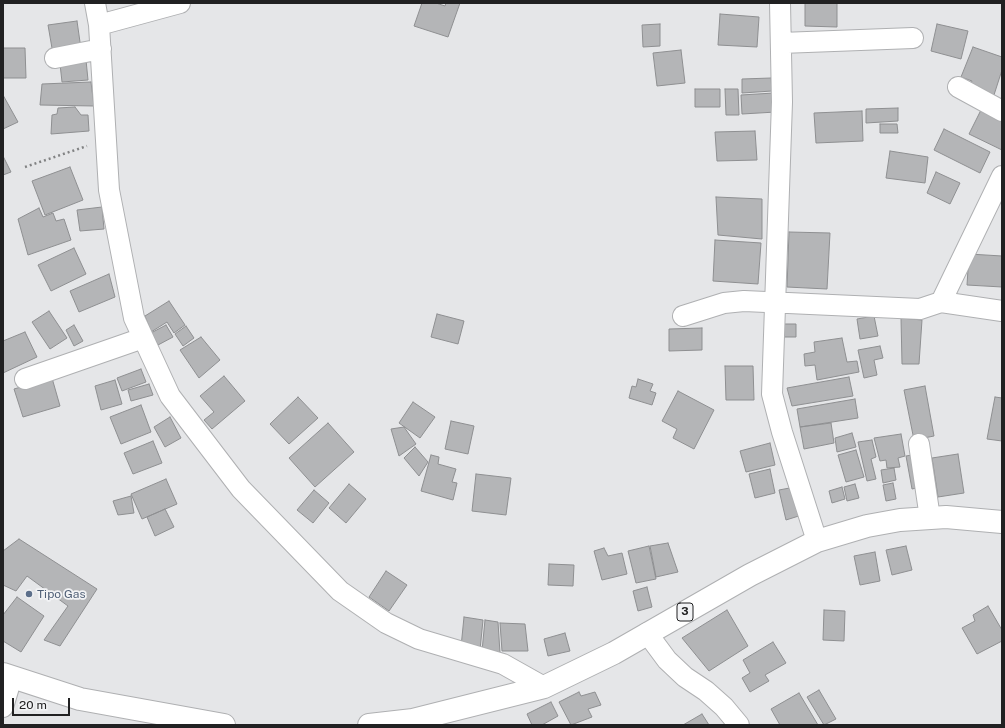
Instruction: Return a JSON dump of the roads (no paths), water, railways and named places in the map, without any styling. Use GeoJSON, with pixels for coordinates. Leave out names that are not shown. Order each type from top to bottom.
{"type":"FeatureCollection","features":[{"type":"Feature","properties":{"kind":"highway","name":"3"},"geometry":{"type":"LineString","coordinates":[[370,725],[413,720],[544,687],[614,653],[750,575],[817,541],[867,526],[900,520],[953,518],[1002,522]]}},
{"type":"Feature","properties":{"kind":"highway"},"geometry":{"type":"LineString","coordinates":[[8,675],[80,699],[224,725]]}},
{"type":"Feature","properties":{"kind":"street"},"geometry":{"type":"LineString","coordinates":[[96,3],[101,49],[109,190],[134,318],[170,396],[241,489],[340,591],[386,623],[419,639],[503,664],[544,687]]}},
{"type":"Feature","properties":{"kind":"street"},"geometry":{"type":"LineString","coordinates":[[99,25],[180,3]]}},
{"type":"Feature","properties":{"kind":"street"},"geometry":{"type":"LineString","coordinates":[[780,3],[782,102],[772,394],[782,432],[817,541]]}},
{"type":"Feature","properties":{"kind":"street"},"geometry":{"type":"LineString","coordinates":[[781,43],[913,38]]}},
{"type":"Feature","properties":{"kind":"street"},"geometry":{"type":"LineString","coordinates":[[56,58],[101,49]]}},
{"type":"Feature","properties":{"kind":"street"},"geometry":{"type":"LineString","coordinates":[[958,87],[1002,111]]}},
{"type":"Feature","properties":{"kind":"street"},"geometry":{"type":"LineString","coordinates":[[941,302],[1002,176]]}},
{"type":"Feature","properties":{"kind":"street"},"geometry":{"type":"LineString","coordinates":[[683,316],[724,303],[775,302],[920,309],[941,302],[1002,311]]}},
{"type":"Feature","properties":{"kind":"street"},"geometry":{"type":"LineString","coordinates":[[25,379],[143,338]]}},
{"type":"Feature","properties":{"kind":"street"},"geometry":{"type":"LineString","coordinates":[[919,444],[930,518]]}},
{"type":"Feature","properties":{"kind":"street"},"geometry":{"type":"LineString","coordinates":[[647,633],[666,660],[685,677],[706,691],[724,707],[740,725]]}},
{"type":"Feature","properties":{"kind":"street"},"geometry":{"type":"LineString","coordinates":[[3,707],[8,675]]}},
{"type":"Feature","properties":{"kind":"place","name":"Tipo Gas"},"geometry":{"type":"Point","coordinates":[29,594]}}]}
